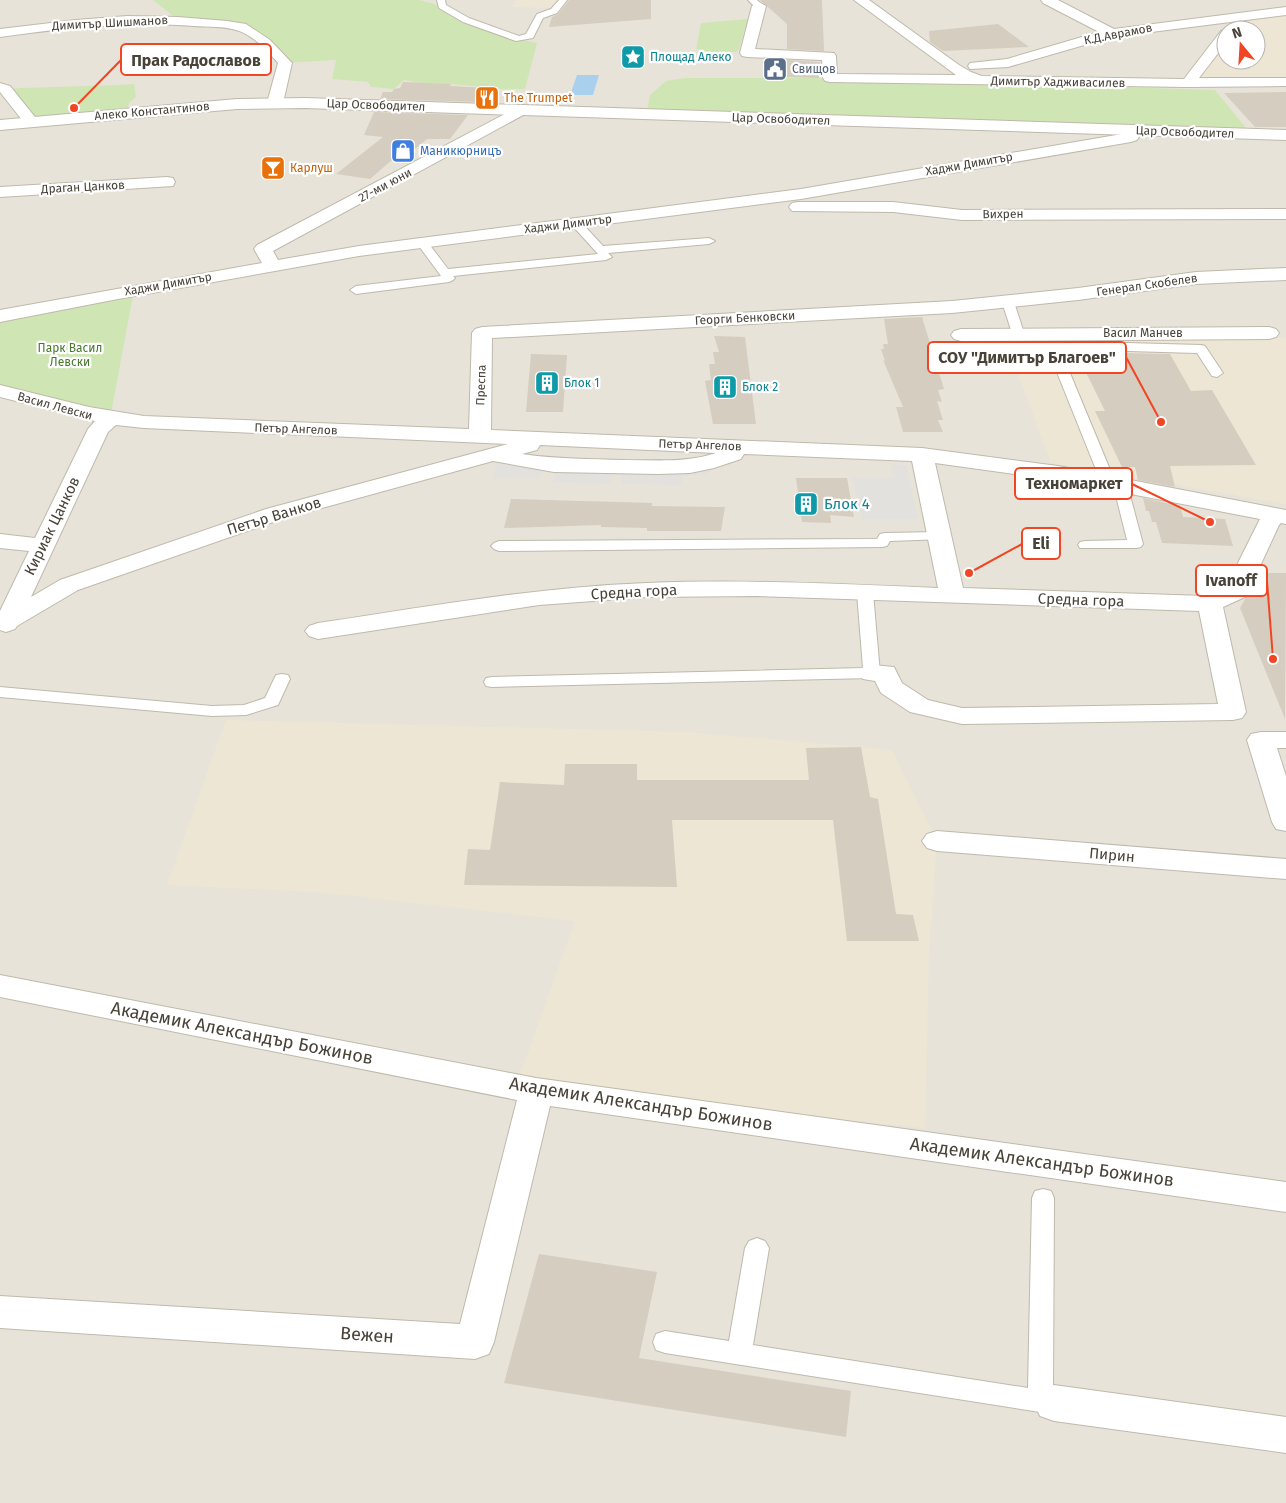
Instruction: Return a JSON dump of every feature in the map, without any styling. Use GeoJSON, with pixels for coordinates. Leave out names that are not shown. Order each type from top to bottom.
{"type":"FeatureCollection","features":[{"type":"Feature","properties":{"kind":"street"},"geometry":{"type":"LineString","coordinates":[[1048,0],[1112,33]]}},
{"type":"Feature","properties":{"kind":"street"},"geometry":{"type":"LineString","coordinates":[[869,1],[954,68],[967,76],[992,81]]}},
{"type":"Feature","properties":{"kind":"street","name":"Димитър Хадживасилев"},"geometry":{"type":"LineString","coordinates":[[756,3],[747,53],[829,56],[830,78],[1188,83],[1286,82]]}},
{"type":"Feature","properties":{"kind":"street"},"geometry":{"type":"LineString","coordinates":[[158,5],[178,20]]}},
{"type":"Feature","properties":{"kind":"street","name":"К.Д.Аврамов"},"geometry":{"type":"LineString","coordinates":[[954,68],[1008,63],[1089,38],[1112,33],[1286,11]]}},
{"type":"Feature","properties":{"kind":"street"},"geometry":{"type":"LineString","coordinates":[[1237,20],[1240,16]]}},
{"type":"Feature","properties":{"kind":"street","name":"Димитър Шишманов"},"geometry":{"type":"LineString","coordinates":[[0,33],[89,22],[178,20],[243,27],[281,56],[285,63],[275,103]]}},
{"type":"Feature","properties":{"kind":"street"},"geometry":{"type":"LineString","coordinates":[[1188,83],[1216,47]]}},
{"type":"Feature","properties":{"kind":"street"},"geometry":{"type":"LineString","coordinates":[[0,87],[5,89],[31,122]]}},
{"type":"Feature","properties":{"kind":"street","name":"Цар Освободител"},"geometry":{"type":"LineString","coordinates":[[275,103],[1286,135]]}},
{"type":"Feature","properties":{"kind":"street","name":"Алеко Константинов"},"geometry":{"type":"LineString","coordinates":[[0,125],[275,103]]}},
{"type":"Feature","properties":{"kind":"street","name":"27-ми юни"},"geometry":{"type":"LineString","coordinates":[[272,265],[263,250],[522,110]]}},
{"type":"Feature","properties":{"kind":"street","name":"Хаджи Димитър"},"geometry":{"type":"LineString","coordinates":[[0,316],[272,265],[422,242],[801,194],[1131,136],[1129,130]]}},
{"type":"Feature","properties":{"kind":"street","name":"Драган Цанков"},"geometry":{"type":"LineString","coordinates":[[0,192],[167,182]]}},
{"type":"Feature","properties":{"kind":"street","name":"Вихрен"},"geometry":{"type":"LineString","coordinates":[[721,205],[745,208],[893,207],[962,215],[1286,214]]}},
{"type":"Feature","properties":{"kind":"street","name":"Генерал Скобелев"},"geometry":{"type":"LineString","coordinates":[[1008,302],[1196,278],[1286,274]]}},
{"type":"Feature","properties":{"kind":"street","name":"Георги Бенковски"},"geometry":{"type":"LineString","coordinates":[[482,334],[952,307],[1008,302]]}},
{"type":"Feature","properties":{"kind":"street","name":"Васил Манчев"},"geometry":{"type":"LineString","coordinates":[[961,335],[1018,333],[1269,333]]}},
{"type":"Feature","properties":{"kind":"street","name":"Преспа"},"geometry":{"type":"LineString","coordinates":[[480,436],[482,334]]}},
{"type":"Feature","properties":{"kind":"street","name":"Васил Левски"},"geometry":{"type":"LineString","coordinates":[[0,391],[73,412],[110,419]]}},
{"type":"Feature","properties":{"kind":"street","name":"Петър Ангелов"},"geometry":{"type":"LineString","coordinates":[[110,419],[922,455],[1058,473],[1112,478],[1280,516]]}},
{"type":"Feature","properties":{"kind":"street","name":"Кириак Цанков"},"geometry":{"type":"LineString","coordinates":[[4,629],[99,429],[110,419]]}},
{"type":"Feature","properties":{"kind":"street","name":"Петър Ванков"},"geometry":{"type":"LineString","coordinates":[[4,629],[69,585],[274,514],[494,456],[550,439]]}},
{"type":"Feature","properties":{"kind":"street"},"geometry":{"type":"LineString","coordinates":[[494,456],[554,466],[658,467],[690,466],[759,448]]}},
{"type":"Feature","properties":{"kind":"street"},"geometry":{"type":"LineString","coordinates":[[922,455],[952,596]]}},
{"type":"Feature","properties":{"kind":"street","name":"Средна гора"},"geometry":{"type":"LineString","coordinates":[[318,631],[540,598],[647,590],[757,589],[1210,604],[1236,592],[1268,524],[1280,516]]}},
{"type":"Feature","properties":{"kind":"street"},"geometry":{"type":"LineString","coordinates":[[0,541],[42,546]]}},
{"type":"Feature","properties":{"kind":"street"},"geometry":{"type":"LineString","coordinates":[[872,673],[884,673],[890,687],[919,706],[962,716],[1234,712],[1210,604]]}},
{"type":"Feature","properties":{"kind":"street"},"geometry":{"type":"LineString","coordinates":[[1274,740],[1286,822]]}},
{"type":"Feature","properties":{"kind":"street","name":"Пирин"},"geometry":{"type":"LineString","coordinates":[[937,842],[1286,870]]}},
{"type":"Feature","properties":{"kind":"street","name":"Академик Александър Божинов"},"geometry":{"type":"LineString","coordinates":[[0,986],[536,1091],[1286,1197]]}},
{"type":"Feature","properties":{"kind":"street","name":"Вежен"},"geometry":{"type":"LineString","coordinates":[[0,1312],[475,1342],[536,1091]]}},
{"type":"Feature","properties":{"kind":"street"},"geometry":{"type":"LineString","coordinates":[[1047,1402],[1286,1435]]}},
{"type":"Feature","properties":{"kind":"lane"},"geometry":{"type":"LineString","coordinates":[[441,0],[442,6],[466,20],[519,39],[530,36],[540,16],[554,12],[563,0]]}},
{"type":"Feature","properties":{"kind":"lane"},"geometry":{"type":"LineString","coordinates":[[445,273],[606,258],[576,223]]}},
{"type":"Feature","properties":{"kind":"lane"},"geometry":{"type":"LineString","coordinates":[[599,250],[708,241]]}},
{"type":"Feature","properties":{"kind":"lane"},"geometry":{"type":"LineString","coordinates":[[356,290],[449,278],[422,242]]}},
{"type":"Feature","properties":{"kind":"lane"},"geometry":{"type":"LineString","coordinates":[[1008,302],[1018,333]]}},
{"type":"Feature","properties":{"kind":"lane"},"geometry":{"type":"LineString","coordinates":[[1085,546],[1136,544],[1112,478],[1052,346],[1201,349],[1217,374]]}},
{"type":"Feature","properties":{"kind":"lane"},"geometry":{"type":"LineString","coordinates":[[499,546],[882,543],[885,537],[939,536]]}},
{"type":"Feature","properties":{"kind":"lane"},"geometry":{"type":"LineString","coordinates":[[492,682],[872,673],[865,593]]}},
{"type":"Feature","properties":{"kind":"lane"},"geometry":{"type":"LineString","coordinates":[[0,692],[212,710],[246,710],[272,701],[282,679]]}},
{"type":"Feature","properties":{"kind":"lane"},"geometry":{"type":"LineString","coordinates":[[665,1342],[1047,1402],[1043,1198]]}},
{"type":"Feature","properties":{"kind":"lane"},"geometry":{"type":"LineString","coordinates":[[739,1354],[756,1248]]}},
{"type":"Feature","properties":{"kind":"shaded area"},"geometry":{"type":"Polygon","coordinates":[[[0,0],[1286,0],[1286,1503],[0,1503],[0,0]]]}},
{"type":"Feature","properties":{"kind":"shaded area"},"geometry":{"type":"Polygon","coordinates":[[[516,0],[557,0],[553,8],[512,7],[516,0]]]}},
{"type":"Feature","properties":{"kind":"shaded area"},"geometry":{"type":"Polygon","coordinates":[[[1286,11],[1286,81],[1188,83],[1216,47],[1216,70],[1266,70],[1266,20],[1237,20],[1240,16],[1286,11]]]}},
{"type":"Feature","properties":{"kind":"shaded area"},"geometry":{"type":"Polygon","coordinates":[[[1005,338],[1286,338],[1286,504],[1051,463],[1005,338]]]}},
{"type":"Feature","properties":{"kind":"shaded area"},"geometry":{"type":"Polygon","coordinates":[[[694,457],[730,459],[706,474],[682,476],[682,485],[621,484],[622,475],[612,474],[611,484],[553,483],[556,471],[543,471],[539,478],[492,478],[496,462],[680,462],[694,457]]]}},
{"type":"Feature","properties":{"kind":"shaded area"},"geometry":{"type":"Polygon","coordinates":[[[892,465],[906,466],[918,519],[862,519],[852,478],[893,478],[892,465]]]}},
{"type":"Feature","properties":{"kind":"shaded area"},"geometry":{"type":"Polygon","coordinates":[[[226,720],[687,732],[892,750],[937,841],[929,954],[925,1128],[516,1086],[575,921],[317,892],[167,885],[226,720]]]}},
{"type":"Feature","properties":{"kind":"green space"},"geometry":{"type":"Polygon","coordinates":[[[153,0],[419,0],[442,6],[466,21],[519,39],[537,43],[525,89],[451,84],[430,85],[404,80],[394,89],[371,87],[368,82],[332,79],[336,60],[285,63],[243,27],[178,20],[153,0]]]}},
{"type":"Feature","properties":{"kind":"green space"},"geometry":{"type":"Polygon","coordinates":[[[748,19],[739,49],[736,52],[708,52],[696,49],[701,23],[748,19]]]}},
{"type":"Feature","properties":{"kind":"green space"},"geometry":{"type":"Polygon","coordinates":[[[685,78],[818,78],[1215,90],[1247,129],[646,115],[650,95],[666,81],[685,78]]]}},
{"type":"Feature","properties":{"kind":"green space"},"geometry":{"type":"Polygon","coordinates":[[[134,84],[136,97],[129,103],[126,114],[31,122],[5,89],[102,86],[134,84]]]}},
{"type":"Feature","properties":{"kind":"green space","name":"Парк Васил Левски"},"geometry":{"type":"Polygon","coordinates":[[[134,290],[110,419],[0,389],[0,316],[134,290]]]}},
{"type":"Feature","properties":{"kind":"water"},"geometry":{"type":"Polygon","coordinates":[[[577,75],[599,75],[593,95],[570,95],[577,75]]]}},
{"type":"Feature","properties":{"kind":"building"},"geometry":{"type":"Polygon","coordinates":[[[569,0],[651,0],[651,19],[549,27],[552,17],[558,14],[569,0]]]}},
{"type":"Feature","properties":{"kind":"building"},"geometry":{"type":"Polygon","coordinates":[[[760,0],[822,0],[824,51],[787,49],[787,24],[760,0]]]}},
{"type":"Feature","properties":{"kind":"building"},"geometry":{"type":"Polygon","coordinates":[[[998,24],[1029,47],[943,51],[930,42],[929,31],[998,24]]]}},
{"type":"Feature","properties":{"kind":"building"},"geometry":{"type":"Polygon","coordinates":[[[787,60],[820,62],[821,75],[819,75],[819,78],[787,77],[787,60]]]}},
{"type":"Feature","properties":{"kind":"building"},"geometry":{"type":"Polygon","coordinates":[[[403,82],[488,88],[478,102],[380,99],[383,92],[392,92],[394,89],[400,88],[403,82]]]}},
{"type":"Feature","properties":{"kind":"building"},"geometry":{"type":"Polygon","coordinates":[[[1286,92],[1286,127],[1255,127],[1224,93],[1286,92]]]}},
{"type":"Feature","properties":{"kind":"building"},"geometry":{"type":"Polygon","coordinates":[[[374,112],[468,115],[450,139],[427,139],[402,160],[393,159],[370,179],[336,174],[383,137],[364,135],[374,112]]]}},
{"type":"Feature","properties":{"kind":"building"},"geometry":{"type":"Polygon","coordinates":[[[922,317],[944,389],[938,390],[942,402],[937,401],[943,420],[938,420],[943,432],[903,432],[896,407],[903,407],[883,360],[885,361],[881,349],[884,349],[883,344],[888,344],[884,319],[922,317]]]}},
{"type":"Feature","properties":{"kind":"building","name":"Блок 2"},"geometry":{"type":"Polygon","coordinates":[[[714,336],[745,337],[756,424],[713,424],[705,381],[711,380],[709,364],[715,364],[713,352],[719,352],[714,336]]]}},
{"type":"Feature","properties":{"kind":"building"},"geometry":{"type":"Polygon","coordinates":[[[1076,352],[1170,354],[1191,391],[1212,390],[1256,465],[1170,466],[1175,487],[1138,480],[1135,467],[1122,467],[1095,411],[1105,411],[1076,352]]]}},
{"type":"Feature","properties":{"kind":"building","name":"Блок 1"},"geometry":{"type":"Polygon","coordinates":[[[531,354],[567,355],[563,412],[526,412],[531,354]]]}},
{"type":"Feature","properties":{"kind":"building"},"geometry":{"type":"Polygon","coordinates":[[[796,478],[847,478],[854,517],[830,515],[831,523],[802,522],[796,478]]]}},
{"type":"Feature","properties":{"kind":"building"},"geometry":{"type":"Polygon","coordinates":[[[1143,498],[1180,506],[1183,517],[1225,519],[1233,546],[1162,543],[1156,522],[1152,522],[1149,511],[1146,511],[1143,498]]]}},
{"type":"Feature","properties":{"kind":"building"},"geometry":{"type":"Polygon","coordinates":[[[511,499],[652,503],[652,506],[725,507],[721,531],[647,531],[647,528],[601,527],[601,525],[504,528],[511,499]]]}},
{"type":"Feature","properties":{"kind":"building"},"geometry":{"type":"Polygon","coordinates":[[[1260,573],[1286,573],[1285,719],[1240,608],[1260,573]]]}},
{"type":"Feature","properties":{"kind":"building"},"geometry":{"type":"Polygon","coordinates":[[[861,747],[870,797],[878,799],[896,914],[913,915],[919,941],[847,941],[833,820],[672,820],[677,887],[464,885],[468,849],[490,850],[500,782],[564,785],[565,764],[637,764],[637,780],[809,780],[806,748],[861,747]]]}},
{"type":"Feature","properties":{"kind":"building"},"geometry":{"type":"Polygon","coordinates":[[[539,1254],[657,1272],[639,1358],[851,1391],[846,1437],[504,1383],[539,1254]]]}},
{"type":"Feature","properties":{"kind":"place","name":"Площад Алеко"},"geometry":{"type":"Point","coordinates":[633,57]}},
{"type":"Feature","properties":{"kind":"place","name":"Свищов"},"geometry":{"type":"Point","coordinates":[775,69]}},
{"type":"Feature","properties":{"kind":"place","name":"The Trumpet"},"geometry":{"type":"Point","coordinates":[487,98]}},
{"type":"Feature","properties":{"kind":"place","name":"Прак Радославов"},"geometry":{"type":"Point","coordinates":[74,108]}},
{"type":"Feature","properties":{"kind":"place","name":"Маникюрницъ"},"geometry":{"type":"Point","coordinates":[403,151]}},
{"type":"Feature","properties":{"kind":"place","name":"Карлуш"},"geometry":{"type":"Point","coordinates":[273,168]}},
{"type":"Feature","properties":{"kind":"place","name":"Блок 1"},"geometry":{"type":"Point","coordinates":[547,383]}},
{"type":"Feature","properties":{"kind":"place","name":"Блок 2"},"geometry":{"type":"Point","coordinates":[725,387]}},
{"type":"Feature","properties":{"kind":"place","name":"СОУ \"Димитър Благоев\""},"geometry":{"type":"Point","coordinates":[1161,422]}},
{"type":"Feature","properties":{"kind":"place","name":"Блок 4"},"geometry":{"type":"Point","coordinates":[806,504]}},
{"type":"Feature","properties":{"kind":"place","name":"Техномаркет"},"geometry":{"type":"Point","coordinates":[1210,522]}},
{"type":"Feature","properties":{"kind":"place","name":"Eli"},"geometry":{"type":"Point","coordinates":[969,573]}},
{"type":"Feature","properties":{"kind":"place","name":"Ivanoff"},"geometry":{"type":"Point","coordinates":[1273,659]}}]}
